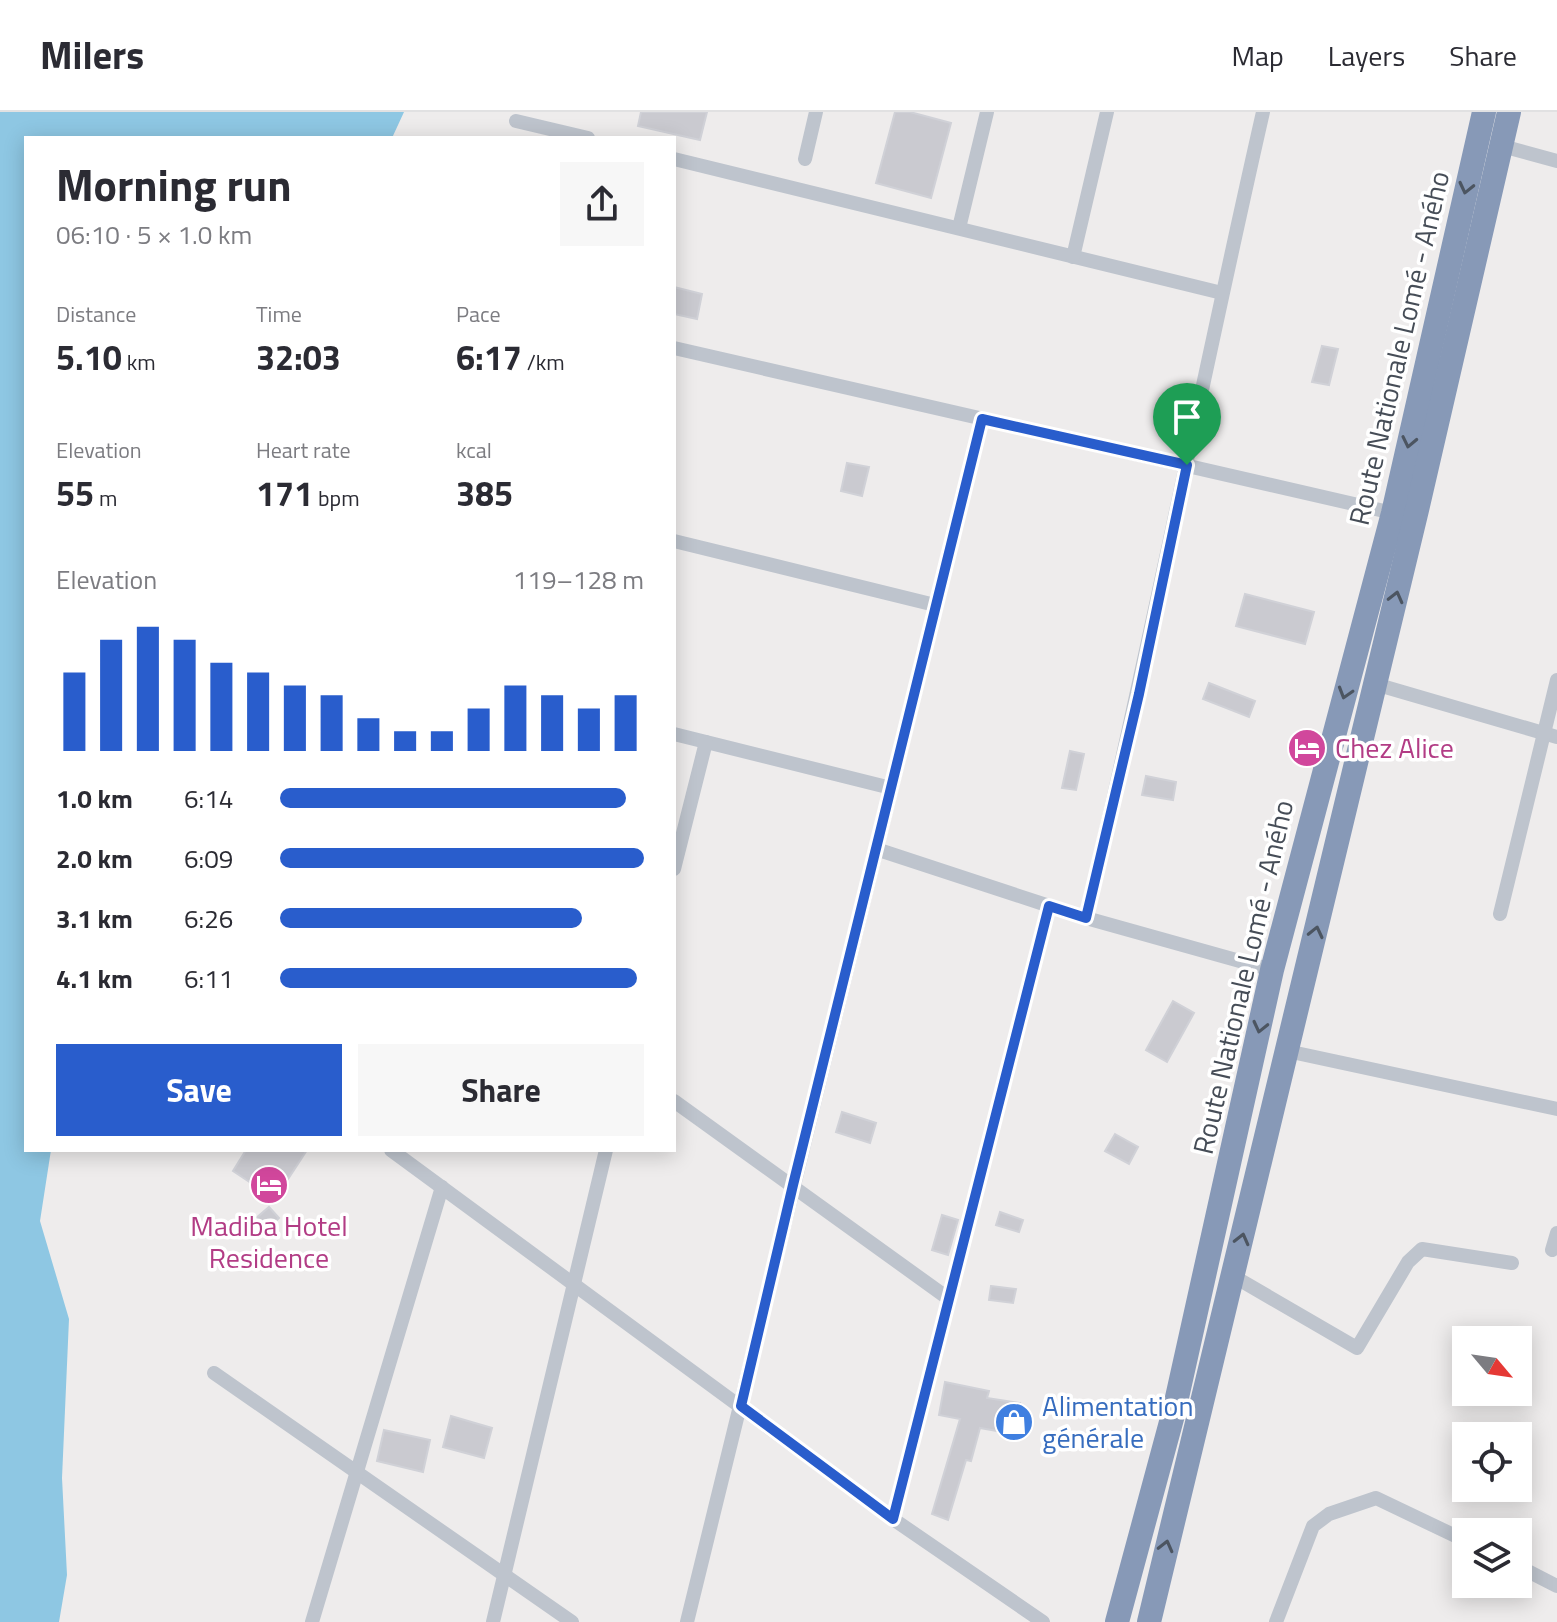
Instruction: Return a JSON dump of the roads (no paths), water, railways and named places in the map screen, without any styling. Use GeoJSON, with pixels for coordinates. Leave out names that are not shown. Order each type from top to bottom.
{"type":"FeatureCollection","features":[{"type":"Feature","properties":{"kind":"highway","name":"Route Nationale Lomé - Aného"},"geometry":{"type":"LineString","coordinates":[[1117,1622],[1174,1411],[1272,970],[1393,513],[1484,112]]}},
{"type":"Feature","properties":{"kind":"highway","name":"Route Nationale Lomé - Aného"},"geometry":{"type":"LineString","coordinates":[[1149,1622],[1509,112]]}},
{"type":"Feature","properties":{"kind":"street"},"geometry":{"type":"LineString","coordinates":[[805,159],[816,112]]}},
{"type":"Feature","properties":{"kind":"street"},"geometry":{"type":"LineString","coordinates":[[959,228],[987,112]]}},
{"type":"Feature","properties":{"kind":"street"},"geometry":{"type":"LineString","coordinates":[[1073,257],[1107,112]]}},
{"type":"Feature","properties":{"kind":"street"},"geometry":{"type":"LineString","coordinates":[[1086,918],[1139,694],[1263,112]]}},
{"type":"Feature","properties":{"kind":"street"},"geometry":{"type":"LineString","coordinates":[[516,121],[580,136]]}},
{"type":"Feature","properties":{"kind":"street"},"geometry":{"type":"LineString","coordinates":[[1502,146],[1557,161]]}},
{"type":"Feature","properties":{"kind":"street"},"geometry":{"type":"LineString","coordinates":[[676,159],[1222,293]]}},
{"type":"Feature","properties":{"kind":"street"},"geometry":{"type":"LineString","coordinates":[[676,348],[1393,513]]}},
{"type":"Feature","properties":{"kind":"street"},"geometry":{"type":"LineString","coordinates":[[693,1620],[793,1185],[982,419]]}},
{"type":"Feature","properties":{"kind":"street"},"geometry":{"type":"LineString","coordinates":[[676,541],[935,605]]}},
{"type":"Feature","properties":{"kind":"street"},"geometry":{"type":"LineString","coordinates":[[1500,914],[1550,735],[1557,680]]}},
{"type":"Feature","properties":{"kind":"street"},"geometry":{"type":"LineString","coordinates":[[1375,684],[1550,735]]}},
{"type":"Feature","properties":{"kind":"street"},"geometry":{"type":"LineString","coordinates":[[676,734],[891,788]]}},
{"type":"Feature","properties":{"kind":"street"},"geometry":{"type":"LineString","coordinates":[[676,861],[706,742]]}},
{"type":"Feature","properties":{"kind":"street"},"geometry":{"type":"LineString","coordinates":[[876,849],[1086,918],[1272,970]]}},
{"type":"Feature","properties":{"kind":"street"},"geometry":{"type":"LineString","coordinates":[[893,1519],[1049,906]]}},
{"type":"Feature","properties":{"kind":"street"},"geometry":{"type":"LineString","coordinates":[[1287,1051],[1557,1109]]}},
{"type":"Feature","properties":{"kind":"street"},"geometry":{"type":"LineString","coordinates":[[676,1102],[949,1299]]}},
{"type":"Feature","properties":{"kind":"street"},"geometry":{"type":"LineString","coordinates":[[493,1622],[606,1152]]}},
{"type":"Feature","properties":{"kind":"street"},"geometry":{"type":"LineString","coordinates":[[399,1153],[893,1519],[1043,1622]]}},
{"type":"Feature","properties":{"kind":"street"},"geometry":{"type":"LineString","coordinates":[[312,1622],[442,1187]]}},
{"type":"Feature","properties":{"kind":"street"},"geometry":{"type":"LineString","coordinates":[[1552,1250],[1557,1233]]}},
{"type":"Feature","properties":{"kind":"street"},"geometry":{"type":"LineString","coordinates":[[1233,1276],[1357,1348],[1408,1262],[1422,1249],[1512,1263]]}},
{"type":"Feature","properties":{"kind":"street"},"geometry":{"type":"LineString","coordinates":[[214,1373],[572,1622]]}},
{"type":"Feature","properties":{"kind":"street"},"geometry":{"type":"LineString","coordinates":[[1276,1622],[1313,1526],[1329,1514],[1376,1498],[1452,1534]]}},
{"type":"Feature","properties":{"kind":"street"},"geometry":{"type":"LineString","coordinates":[[1532,1573],[1557,1586]]}},
{"type":"Feature","properties":{"kind":"water"},"geometry":{"type":"Polygon","coordinates":[[[0,112],[404,112],[393,136],[24,136],[24,1152],[51,1152],[40,1221],[69,1319],[62,1478],[67,1575],[59,1622],[0,1622],[0,112]]]}},
{"type":"Feature","properties":{"kind":"place","name":"Chez Alice"},"geometry":{"type":"Point","coordinates":[1307,748]}},
{"type":"Feature","properties":{"kind":"place","name":"Madiba Hotel Residence"},"geometry":{"type":"Point","coordinates":[269,1185]}},
{"type":"Feature","properties":{"kind":"place","name":"Alimentation générale"},"geometry":{"type":"Point","coordinates":[1014,1422]}}]}
